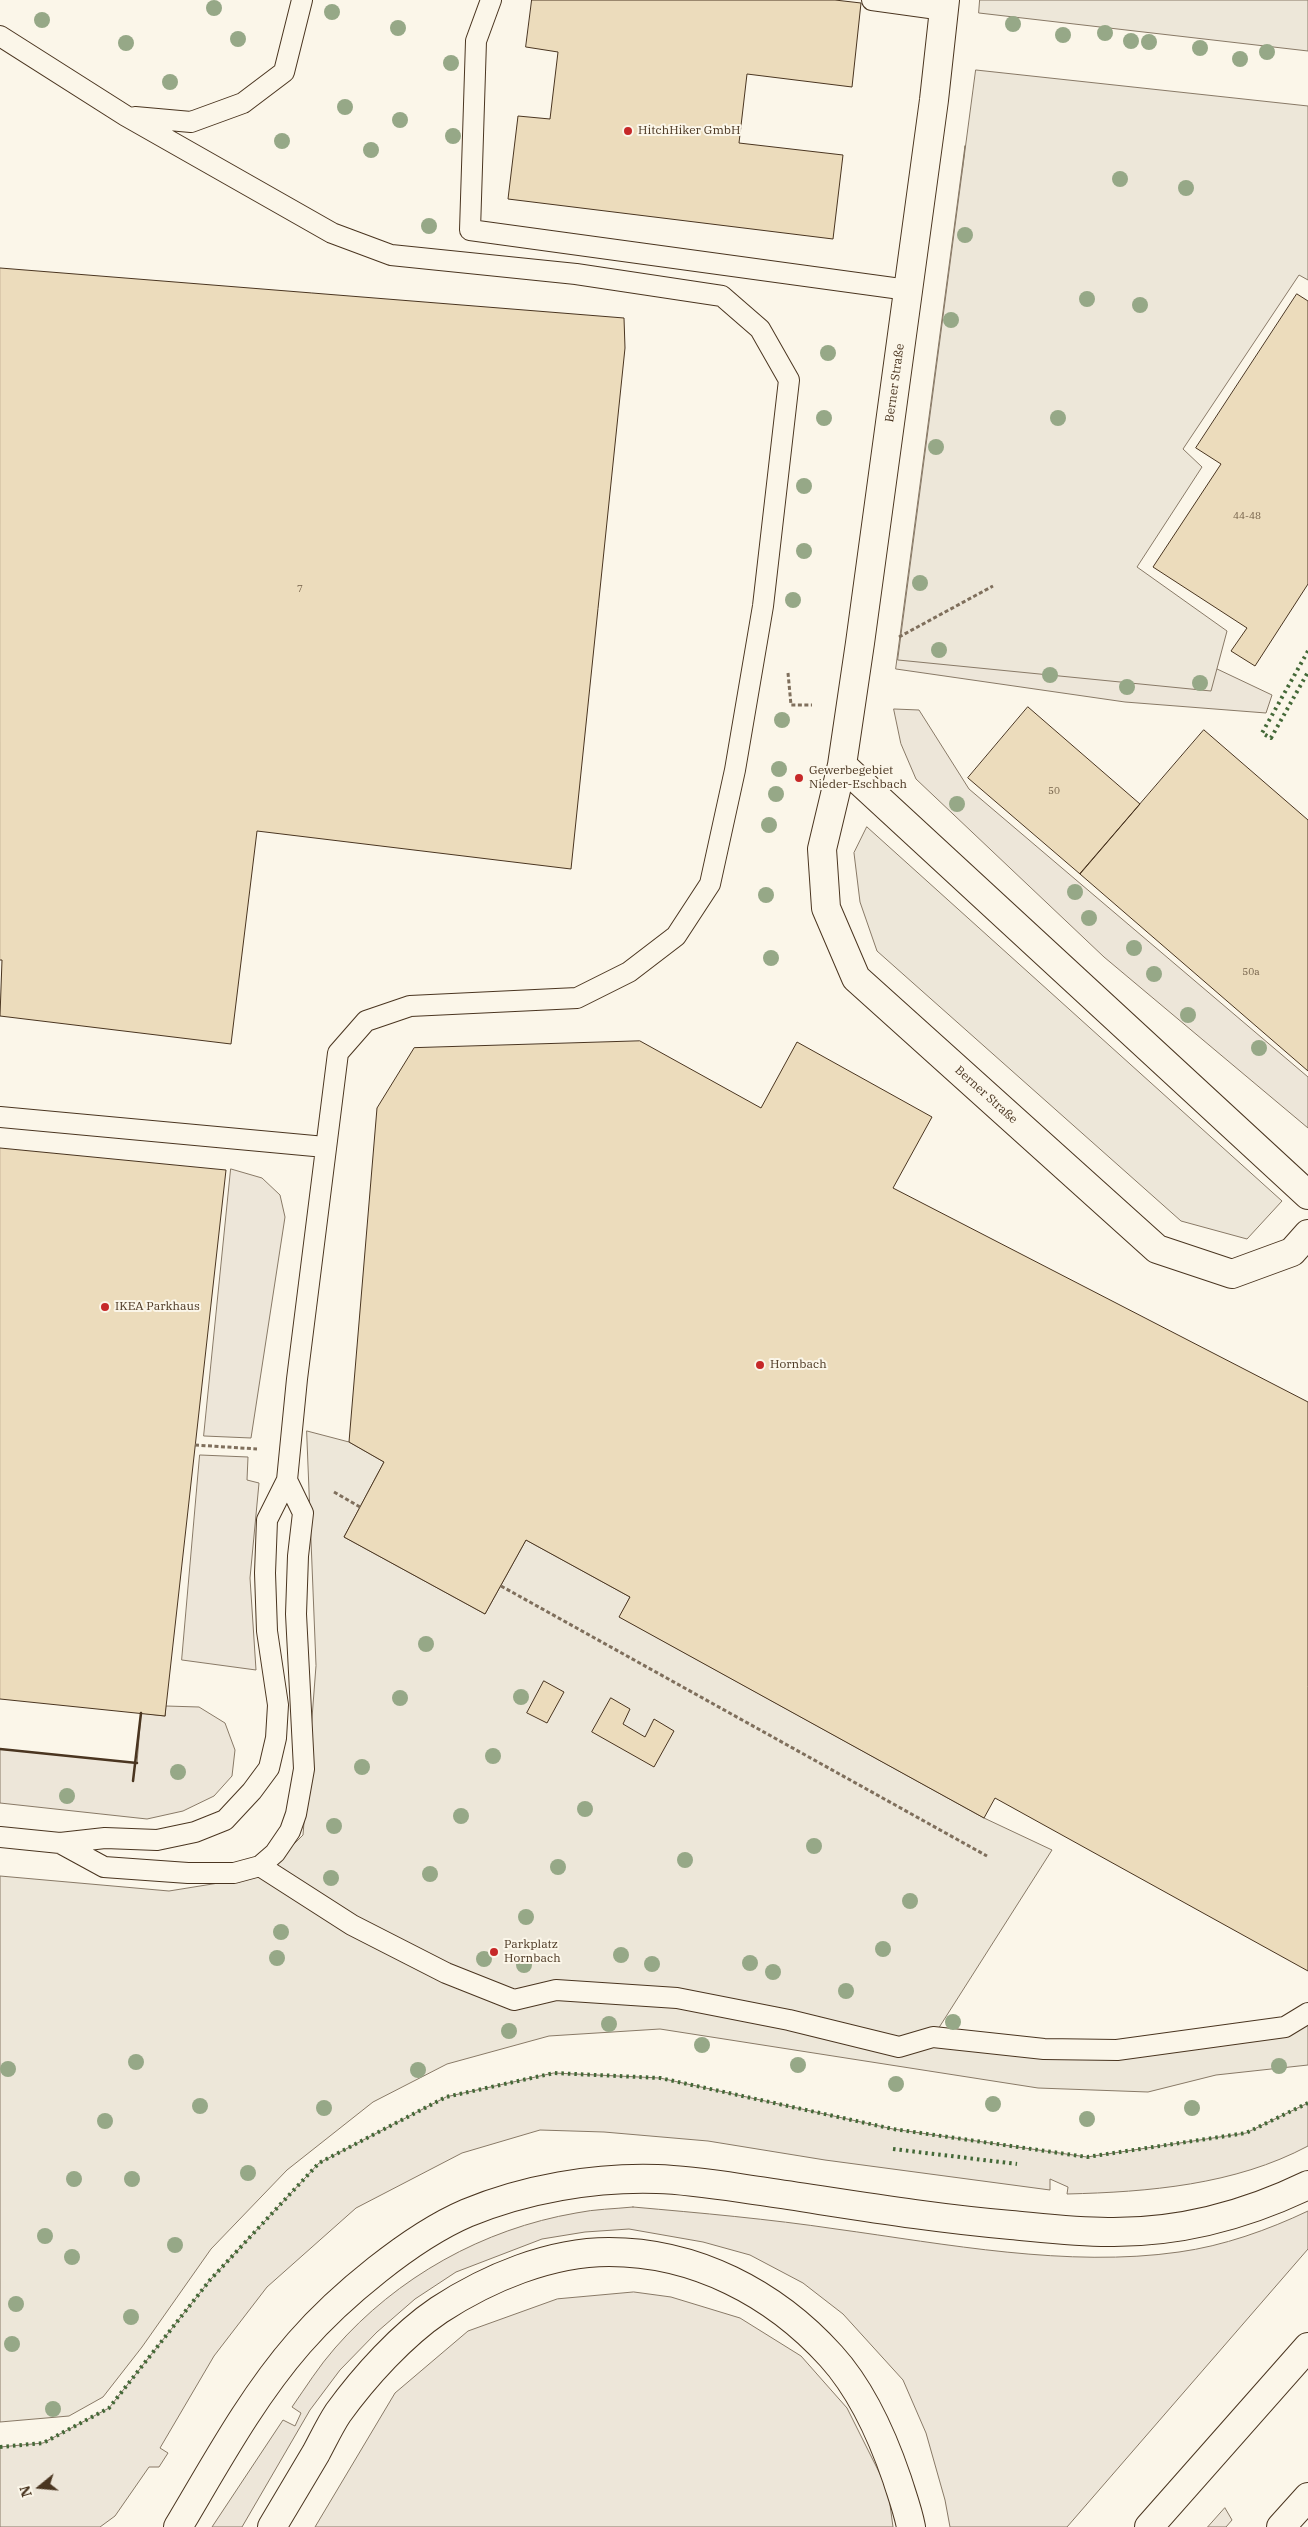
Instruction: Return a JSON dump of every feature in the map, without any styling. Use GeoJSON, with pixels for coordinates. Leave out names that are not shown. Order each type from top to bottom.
{"type":"FeatureCollection","features":[{"type":"Feature","properties":{"kind":"main road","name":"Berner Straße"},"geometry":{"type":"LineString","coordinates":[[944,5],[908,290],[842,765],[822,849],[826,908],[856,978],[1157,1248],[1232,1274],[1292,1252],[1308,1234]]}},
{"type":"Feature","properties":{"kind":"main road"},"geometry":{"type":"LineString","coordinates":[[842,765],[1308,1194]]}},
{"type":"Feature","properties":{"kind":"main road"},"geometry":{"type":"LineString","coordinates":[[166,2527],[184,2516],[249,2411],[298,2345],[337,2304],[370,2276],[432,2232],[467,2213],[524,2194],[572,2184],[658,2179],[979,2222],[1109,2232],[1161,2229],[1240,2213],[1279,2199],[1308,2185]]}},
{"type":"Feature","properties":{"kind":"main road"},"geometry":{"type":"LineString","coordinates":[[272,2527],[337,2415],[392,2350],[439,2310],[494,2280],[536,2263],[566,2256],[608,2252],[670,2258],[720,2274],[749,2288],[802,2328],[832,2357],[876,2424],[891,2459],[911,2527]]}},
{"type":"Feature","properties":{"kind":"main road"},"geometry":{"type":"LineString","coordinates":[[1150,2527],[1308,2347]]}},
{"type":"Feature","properties":{"kind":"main road"},"geometry":{"type":"LineString","coordinates":[[1281,2527],[1308,2497]]}},
{"type":"Feature","properties":{"kind":"lane"},"geometry":{"type":"LineString","coordinates":[[126,116],[191,122],[243,103],[284,72],[302,0]]}},
{"type":"Feature","properties":{"kind":"lane"},"geometry":{"type":"LineString","coordinates":[[491,0],[476,41],[470,230],[908,290]]}},
{"type":"Feature","properties":{"kind":"lane"},"geometry":{"type":"LineString","coordinates":[[872,0],[944,5]]}},
{"type":"Feature","properties":{"kind":"lane"},"geometry":{"type":"LineString","coordinates":[[0,36],[126,116],[332,233],[391,255],[576,274],[722,296],[760,329],[789,380],[763,606],[735,770],[710,884],[676,936],[629,972],[577,998],[410,1006],[366,1021],[338,1053],[325,1147],[287,1480],[267,1520],[265,1573],[267,1631],[278,1705],[276,1738],[269,1768],[252,1791],[225,1820],[195,1832],[157,1840],[105,1838],[60,1843],[0,1837]]}},
{"type":"Feature","properties":{"kind":"lane"},"geometry":{"type":"LineString","coordinates":[[0,1118],[325,1147]]}},
{"type":"Feature","properties":{"kind":"lane"},"geometry":{"type":"LineString","coordinates":[[60,1843],[104,1867],[188,1873],[234,1873],[260,1866],[275,1853],[290,1831],[296,1814],[304,1770],[296,1614],[298,1556],[303,1513],[287,1480]]}},
{"type":"Feature","properties":{"kind":"lane"},"geometry":{"type":"LineString","coordinates":[[260,1866],[352,1925],[446,1973],[514,2000],[556,1990],[677,1998],[789,2020],[900,2047],[933,2037],[1044,2049],[1117,2050],[1285,2027],[1308,2013]]}},
{"type":"Feature","properties":{"kind":"path"},"geometry":{"type":"LineString","coordinates":[[195,1445],[258,1450]]}},
{"type":"Feature","properties":{"kind":"path"},"geometry":{"type":"LineString","coordinates":[[334,1492],[360,1508]]}},
{"type":"Feature","properties":{"kind":"path"},"geometry":{"type":"LineString","coordinates":[[501,1586],[987,1856]]}},
{"type":"Feature","properties":{"kind":"shaded area"},"geometry":{"type":"Polygon","coordinates":[[[980,0],[1308,0],[1308,51],[979,13],[980,0]]]}},
{"type":"Feature","properties":{"kind":"shaded area"},"geometry":{"type":"Polygon","coordinates":[[[976,70],[1308,106],[1308,280],[1299,275],[1183,449],[1202,467],[1137,567],[1227,631],[1211,691],[898,660],[976,70]]]}},
{"type":"Feature","properties":{"kind":"shaded area"},"geometry":{"type":"Polygon","coordinates":[[[965,146],[932,643],[1196,659],[1272,695],[1266,713],[1125,702],[896,669],[965,146]]]}},
{"type":"Feature","properties":{"kind":"shaded area"},"geometry":{"type":"Polygon","coordinates":[[[894,709],[919,710],[969,789],[1308,1077],[1308,1128],[1104,957],[916,779],[901,744],[894,709]]]}},
{"type":"Feature","properties":{"kind":"shaded area"},"geometry":{"type":"Polygon","coordinates":[[[867,827],[1282,1201],[1247,1239],[1181,1221],[877,951],[860,902],[854,853],[867,827]]]}},
{"type":"Feature","properties":{"kind":"shaded area"},"geometry":{"type":"Polygon","coordinates":[[[231,1169],[262,1178],[280,1195],[285,1217],[251,1438],[204,1436],[231,1169]]]}},
{"type":"Feature","properties":{"kind":"shaded area","name":"Parkplatz Hornbach"},"geometry":{"type":"Polygon","coordinates":[[[307,1431],[349,1442],[384,1462],[344,1537],[485,1614],[526,1540],[630,1597],[620,1617],[984,1818],[1052,1850],[933,2037],[1117,2050],[1308,2013],[1308,2065],[1216,2075],[1148,2092],[1038,2088],[660,2029],[549,2036],[447,2064],[373,2102],[287,2170],[211,2249],[142,2347],[103,2397],[69,2416],[0,2422],[0,1876],[169,1891],[262,1876],[303,1835],[316,1666],[307,1431]]]}},
{"type":"Feature","properties":{"kind":"shaded area"},"geometry":{"type":"Polygon","coordinates":[[[200,1455],[248,1457],[247,1480],[259,1483],[250,1578],[256,1670],[182,1660],[200,1455]]]}},
{"type":"Feature","properties":{"kind":"shaded area"},"geometry":{"type":"Polygon","coordinates":[[[166,1706],[199,1707],[225,1723],[235,1750],[232,1776],[214,1796],[183,1811],[147,1819],[0,1803],[0,1749],[137,1763],[141,1713],[165,1716],[166,1706]]]}},
{"type":"Feature","properties":{"kind":"shaded area"},"geometry":{"type":"Polygon","coordinates":[[[554,2073],[660,2078],[893,2129],[1087,2157],[1246,2133],[1308,2103],[1308,2146],[1251,2170],[1221,2178],[1160,2188],[1067,2194],[1068,2187],[1050,2179],[1050,2190],[825,2160],[708,2141],[604,2132],[540,2130],[462,2153],[356,2208],[267,2287],[214,2356],[160,2448],[168,2453],[159,2467],[149,2467],[115,2516],[100,2527],[0,2527],[0,2447],[43,2443],[109,2408],[210,2280],[319,2163],[446,2097],[554,2073]]]}},
{"type":"Feature","properties":{"kind":"shaded area"},"geometry":{"type":"Polygon","coordinates":[[[633,2207],[786,2222],[1007,2252],[1094,2257],[1137,2256],[1179,2252],[1212,2246],[1261,2231],[1308,2211],[1308,2249],[1067,2527],[950,2527],[945,2500],[926,2433],[903,2380],[843,2314],[803,2283],[750,2255],[703,2242],[629,2229],[585,2232],[542,2239],[456,2272],[415,2299],[377,2332],[340,2370],[310,2410],[242,2527],[212,2527],[283,2420],[295,2426],[301,2413],[292,2407],[324,2362],[359,2322],[386,2299],[414,2278],[444,2260],[475,2244],[508,2231],[541,2220],[576,2213],[633,2207]]]}},
{"type":"Feature","properties":{"kind":"shaded area"},"geometry":{"type":"Polygon","coordinates":[[[634,2292],[671,2297],[740,2318],[801,2356],[847,2408],[888,2490],[893,2527],[315,2527],[395,2393],[468,2331],[557,2299],[634,2292]]]}},
{"type":"Feature","properties":{"kind":"shaded area"},"geometry":{"type":"Polygon","coordinates":[[[1225,2508],[1232,2520],[1226,2527],[1208,2527],[1225,2508]]]}},
{"type":"Feature","properties":{"kind":"building","name":"HitchHiker GmbH"},"geometry":{"type":"Polygon","coordinates":[[[532,0],[835,0],[861,3],[852,87],[747,74],[739,143],[843,155],[833,239],[508,199],[518,116],[550,119],[558,52],[526,47],[532,0]]]}},
{"type":"Feature","properties":{"kind":"building"},"geometry":{"type":"Polygon","coordinates":[[[0,268],[624,318],[625,348],[571,869],[257,831],[231,1044],[0,1016],[2,960],[0,960],[0,268]]]}},
{"type":"Feature","properties":{"kind":"building"},"geometry":{"type":"Polygon","coordinates":[[[1297,294],[1308,301],[1308,584],[1255,666],[1231,651],[1247,628],[1153,567],[1221,464],[1196,448],[1297,294]]]}},
{"type":"Feature","properties":{"kind":"building"},"geometry":{"type":"Polygon","coordinates":[[[1028,707],[1140,804],[1080,874],[968,778],[1028,707]]]}},
{"type":"Feature","properties":{"kind":"building"},"geometry":{"type":"Polygon","coordinates":[[[1204,730],[1308,820],[1308,1071],[1080,874],[1204,730]]]}},
{"type":"Feature","properties":{"kind":"building"},"geometry":{"type":"Polygon","coordinates":[[[640,1041],[761,1108],[797,1042],[932,1117],[893,1188],[1308,1402],[1308,1971],[995,1798],[984,1818],[619,1617],[630,1597],[526,1540],[485,1614],[344,1537],[384,1462],[349,1442],[377,1108],[414,1048],[640,1041]]]}},
{"type":"Feature","properties":{"kind":"building","name":"IKEA Parkhaus"},"geometry":{"type":"Polygon","coordinates":[[[0,1148],[226,1170],[165,1716],[0,1699],[0,1148]]]}},
{"type":"Feature","properties":{"kind":"building"},"geometry":{"type":"Polygon","coordinates":[[[544,1681],[564,1692],[547,1723],[527,1713],[544,1681]]]}},
{"type":"Feature","properties":{"kind":"building"},"geometry":{"type":"Polygon","coordinates":[[[611,1698],[630,1709],[623,1724],[645,1737],[654,1719],[674,1731],[654,1767],[592,1732],[611,1698]]]}},
{"type":"Feature","properties":{"kind":"hedge"},"geometry":{"type":"LineString","coordinates":[[1308,651],[1262,733],[1271,738],[1308,672]]}},
{"type":"Feature","properties":{"kind":"hedge"},"geometry":{"type":"LineString","coordinates":[[0,2447],[43,2443],[109,2408],[210,2280],[319,2163],[446,2097],[554,2073],[660,2078],[893,2129],[1087,2157],[1246,2133],[1308,2103]]}},
{"type":"Feature","properties":{"kind":"hedge"},"geometry":{"type":"LineString","coordinates":[[893,2149],[1017,2164]]}},
{"type":"Feature","properties":{"kind":"wall"},"geometry":{"type":"LineString","coordinates":[[133,1781],[141,1713]]}},
{"type":"Feature","properties":{"kind":"wall"},"geometry":{"type":"LineString","coordinates":[[0,1749],[137,1763]]}},
{"type":"Feature","properties":{"kind":"place","name":"HitchHiker GmbH"},"geometry":{"type":"Point","coordinates":[628,131]}},
{"type":"Feature","properties":{"kind":"place","name":"Gewerbegebiet Nieder-Eschbach"},"geometry":{"type":"Point","coordinates":[799,778]}},
{"type":"Feature","properties":{"kind":"place","name":"IKEA Parkhaus"},"geometry":{"type":"Point","coordinates":[105,1307]}},
{"type":"Feature","properties":{"kind":"place","name":"Hornbach"},"geometry":{"type":"Point","coordinates":[760,1365]}},
{"type":"Feature","properties":{"kind":"place","name":"Parkplatz Hornbach"},"geometry":{"type":"Point","coordinates":[494,1952]}}]}
